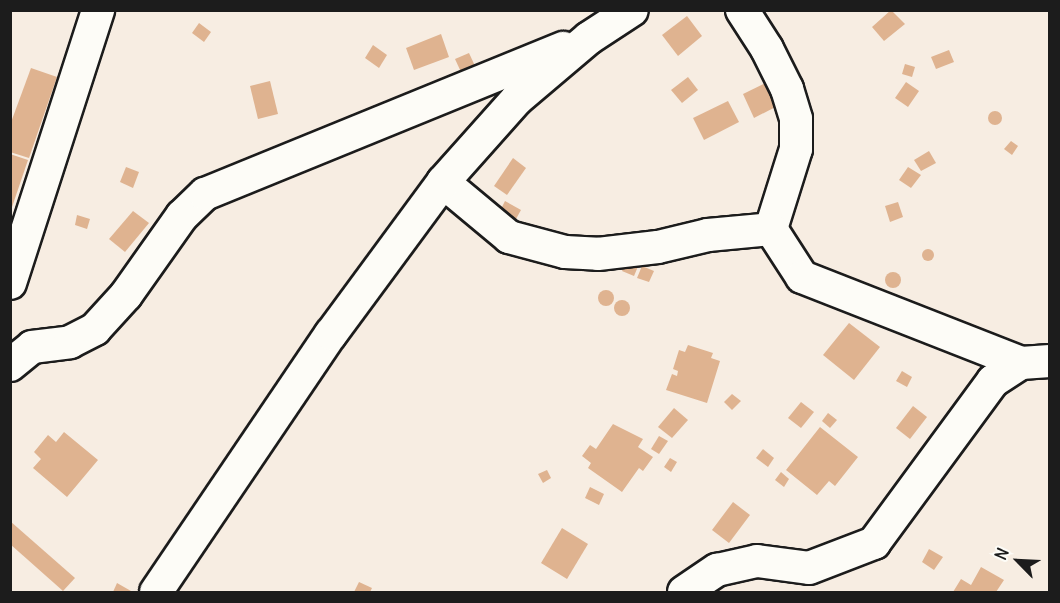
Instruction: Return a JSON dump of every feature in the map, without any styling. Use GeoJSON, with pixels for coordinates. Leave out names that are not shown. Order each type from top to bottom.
{"type":"FeatureCollection","features":[{"type":"Feature","properties":{"kind":"street"},"geometry":{"type":"LineString","coordinates":[[10,283],[98,10]]}},
{"type":"Feature","properties":{"kind":"street"},"geometry":{"type":"LineString","coordinates":[[156,592],[331,334],[443,182],[517,99],[589,38],[632,10]]}},
{"type":"Feature","properties":{"kind":"street"},"geometry":{"type":"LineString","coordinates":[[742,10],[767,50],[787,89],[796,119],[796,149],[771,229]]}},
{"type":"Feature","properties":{"kind":"street"},"geometry":{"type":"LineString","coordinates":[[10,365],[32,347],[70,342],[95,329],[126,296],[182,216],[205,194],[589,38]]}},
{"type":"Feature","properties":{"kind":"street"},"geometry":{"type":"LineString","coordinates":[[443,182],[510,237],[565,252],[608,253],[658,247],[708,235],[771,229]]}},
{"type":"Feature","properties":{"kind":"street"},"geometry":{"type":"LineString","coordinates":[[771,229],[802,277],[1035,362]]}},
{"type":"Feature","properties":{"kind":"street"},"geometry":{"type":"LineString","coordinates":[[684,592],[717,570],[757,561],[808,568],[874,543],[993,381],[1035,362]]}},
{"type":"Feature","properties":{"kind":"building"},"geometry":{"type":"Polygon","coordinates":[[[891,10],[905,24],[884,41],[872,27],[891,10]]]}},
{"type":"Feature","properties":{"kind":"building"},"geometry":{"type":"Polygon","coordinates":[[[687,16],[702,36],[678,56],[662,35],[687,16]]]}},
{"type":"Feature","properties":{"kind":"building"},"geometry":{"type":"Polygon","coordinates":[[[199,23],[211,32],[204,42],[192,33],[199,23]]]}},
{"type":"Feature","properties":{"kind":"building"},"geometry":{"type":"Polygon","coordinates":[[[441,34],[449,57],[414,70],[406,48],[441,34]]]}},
{"type":"Feature","properties":{"kind":"building"},"geometry":{"type":"Polygon","coordinates":[[[373,45],[387,55],[379,68],[365,58],[373,45]]]}},
{"type":"Feature","properties":{"kind":"building"},"geometry":{"type":"Polygon","coordinates":[[[949,50],[954,62],[936,69],[931,57],[949,50]]]}},
{"type":"Feature","properties":{"kind":"building"},"geometry":{"type":"Polygon","coordinates":[[[469,53],[475,66],[461,72],[455,59],[469,53]]]}},
{"type":"Feature","properties":{"kind":"building"},"geometry":{"type":"Polygon","coordinates":[[[905,64],[915,67],[912,77],[902,74],[905,64]]]}},
{"type":"Feature","properties":{"kind":"building"},"geometry":{"type":"Polygon","coordinates":[[[31,68],[57,77],[29,158],[10,152],[10,125],[31,68]]]}},
{"type":"Feature","properties":{"kind":"building"},"geometry":{"type":"Polygon","coordinates":[[[688,77],[698,90],[682,103],[671,90],[688,77]]]}},
{"type":"Feature","properties":{"kind":"building"},"geometry":{"type":"Polygon","coordinates":[[[776,78],[787,101],[754,118],[743,94],[776,78]]]}},
{"type":"Feature","properties":{"kind":"building"},"geometry":{"type":"Polygon","coordinates":[[[270,81],[278,114],[258,119],[250,86],[270,81]]]}},
{"type":"Feature","properties":{"kind":"building"},"geometry":{"type":"Polygon","coordinates":[[[906,82],[919,91],[908,107],[895,98],[906,82]]]}},
{"type":"Feature","properties":{"kind":"building"},"geometry":{"type":"Polygon","coordinates":[[[728,101],[739,122],[704,140],[693,118],[728,101]]]}},
{"type":"Feature","properties":{"kind":"building"},"geometry":{"type":"Polygon","coordinates":[[[995,111],[1000,113],[1002,118],[1000,123],[995,125],[990,123],[988,118],[990,113],[995,111]]]}},
{"type":"Feature","properties":{"kind":"building"},"geometry":{"type":"Polygon","coordinates":[[[1011,141],[1018,146],[1012,155],[1004,149],[1011,141]]]}},
{"type":"Feature","properties":{"kind":"building"},"geometry":{"type":"Polygon","coordinates":[[[929,151],[936,163],[921,171],[914,160],[929,151]]]}},
{"type":"Feature","properties":{"kind":"building"},"geometry":{"type":"Polygon","coordinates":[[[10,154],[28,160],[11,210],[10,210],[10,154]]]}},
{"type":"Feature","properties":{"kind":"building"},"geometry":{"type":"Polygon","coordinates":[[[513,158],[526,168],[507,195],[494,186],[513,158]]]}},
{"type":"Feature","properties":{"kind":"building"},"geometry":{"type":"Polygon","coordinates":[[[126,167],[139,172],[133,188],[120,182],[126,167]]]}},
{"type":"Feature","properties":{"kind":"building"},"geometry":{"type":"Polygon","coordinates":[[[908,167],[921,175],[911,188],[899,180],[908,167]]]}},
{"type":"Feature","properties":{"kind":"building"},"geometry":{"type":"Polygon","coordinates":[[[505,201],[521,210],[516,219],[500,211],[505,201]]]}},
{"type":"Feature","properties":{"kind":"building"},"geometry":{"type":"Polygon","coordinates":[[[898,202],[903,217],[890,222],[885,206],[898,202]]]}},
{"type":"Feature","properties":{"kind":"building"},"geometry":{"type":"Polygon","coordinates":[[[133,211],[149,223],[125,252],[109,239],[133,211]]]}},
{"type":"Feature","properties":{"kind":"building"},"geometry":{"type":"Polygon","coordinates":[[[77,215],[90,219],[87,229],[75,225],[77,215]]]}},
{"type":"Feature","properties":{"kind":"building"},"geometry":{"type":"Polygon","coordinates":[[[930,249],[934,255],[930,261],[926,261],[922,253],[930,249]]]}},
{"type":"Feature","properties":{"kind":"building"},"geometry":{"type":"Polygon","coordinates":[[[627,259],[639,264],[634,276],[622,271],[627,259]]]}},
{"type":"Feature","properties":{"kind":"building"},"geometry":{"type":"Polygon","coordinates":[[[642,266],[654,271],[649,282],[637,278],[642,266]]]}},
{"type":"Feature","properties":{"kind":"building"},"geometry":{"type":"Polygon","coordinates":[[[893,272],[901,280],[893,288],[885,280],[893,272]]]}},
{"type":"Feature","properties":{"kind":"building"},"geometry":{"type":"Polygon","coordinates":[[[606,290],[612,292],[614,298],[612,304],[606,306],[600,304],[598,298],[600,292],[606,290]]]}},
{"type":"Feature","properties":{"kind":"building"},"geometry":{"type":"Polygon","coordinates":[[[622,300],[628,302],[630,308],[628,314],[622,316],[616,314],[614,308],[616,302],[622,300]]]}},
{"type":"Feature","properties":{"kind":"building"},"geometry":{"type":"Polygon","coordinates":[[[849,323],[880,347],[854,380],[823,355],[849,323]]]}},
{"type":"Feature","properties":{"kind":"building"},"geometry":{"type":"Polygon","coordinates":[[[688,345],[713,353],[711,358],[720,361],[707,403],[666,390],[672,374],[677,376],[678,371],[673,369],[679,350],[685,352],[688,345]]]}},
{"type":"Feature","properties":{"kind":"building"},"geometry":{"type":"Polygon","coordinates":[[[902,371],[912,377],[907,387],[896,381],[902,371]]]}},
{"type":"Feature","properties":{"kind":"building"},"geometry":{"type":"Polygon","coordinates":[[[732,394],[741,401],[732,410],[724,402],[732,394]]]}},
{"type":"Feature","properties":{"kind":"building"},"geometry":{"type":"Polygon","coordinates":[[[801,402],[814,412],[801,428],[788,418],[801,402]]]}},
{"type":"Feature","properties":{"kind":"building"},"geometry":{"type":"Polygon","coordinates":[[[913,406],[927,417],[910,439],[896,428],[913,406]]]}},
{"type":"Feature","properties":{"kind":"building"},"geometry":{"type":"Polygon","coordinates":[[[674,408],[688,420],[672,438],[658,427],[674,408]]]}},
{"type":"Feature","properties":{"kind":"building"},"geometry":{"type":"Polygon","coordinates":[[[828,413],[837,420],[830,428],[822,421],[828,413]]]}},
{"type":"Feature","properties":{"kind":"building"},"geometry":{"type":"Polygon","coordinates":[[[613,424],[643,439],[638,447],[653,457],[643,471],[639,468],[622,492],[588,468],[591,463],[582,456],[590,445],[596,449],[613,424]]]}},
{"type":"Feature","properties":{"kind":"building"},"geometry":{"type":"Polygon","coordinates":[[[820,427],[858,457],[835,486],[829,481],[817,495],[786,470],[820,427]]]}},
{"type":"Feature","properties":{"kind":"building"},"geometry":{"type":"Polygon","coordinates":[[[64,432],[98,460],[67,497],[33,468],[41,459],[34,452],[48,435],[56,442],[64,432]]]}},
{"type":"Feature","properties":{"kind":"building"},"geometry":{"type":"Polygon","coordinates":[[[659,436],[668,441],[659,454],[651,449],[659,436]]]}},
{"type":"Feature","properties":{"kind":"building"},"geometry":{"type":"Polygon","coordinates":[[[763,449],[774,458],[768,467],[756,458],[763,449]]]}},
{"type":"Feature","properties":{"kind":"building"},"geometry":{"type":"Polygon","coordinates":[[[670,458],[677,462],[671,472],[664,467],[670,458]]]}},
{"type":"Feature","properties":{"kind":"building"},"geometry":{"type":"Polygon","coordinates":[[[547,470],[551,478],[543,483],[538,474],[547,470]]]}},
{"type":"Feature","properties":{"kind":"building"},"geometry":{"type":"Polygon","coordinates":[[[781,472],[789,479],[784,487],[775,480],[781,472]]]}},
{"type":"Feature","properties":{"kind":"building"},"geometry":{"type":"Polygon","coordinates":[[[590,487],[604,494],[599,505],[585,498],[590,487]]]}},
{"type":"Feature","properties":{"kind":"building"},"geometry":{"type":"Polygon","coordinates":[[[733,502],[750,515],[729,543],[712,530],[733,502]]]}},
{"type":"Feature","properties":{"kind":"building"},"geometry":{"type":"Polygon","coordinates":[[[10,521],[75,578],[63,591],[10,544],[10,521]]]}},
{"type":"Feature","properties":{"kind":"building"},"geometry":{"type":"Polygon","coordinates":[[[562,528],[588,544],[567,579],[541,563],[562,528]]]}},
{"type":"Feature","properties":{"kind":"building"},"geometry":{"type":"Polygon","coordinates":[[[929,549],[943,557],[934,570],[922,562],[929,549]]]}},
{"type":"Feature","properties":{"kind":"building"},"geometry":{"type":"Polygon","coordinates":[[[981,567],[1004,580],[996,592],[953,592],[961,579],[971,585],[981,567]]]}},
{"type":"Feature","properties":{"kind":"building"},"geometry":{"type":"Polygon","coordinates":[[[359,582],[372,588],[370,592],[354,592],[359,582]]]}},
{"type":"Feature","properties":{"kind":"building"},"geometry":{"type":"Polygon","coordinates":[[[117,583],[131,591],[131,592],[113,592],[117,583]]]}}]}
